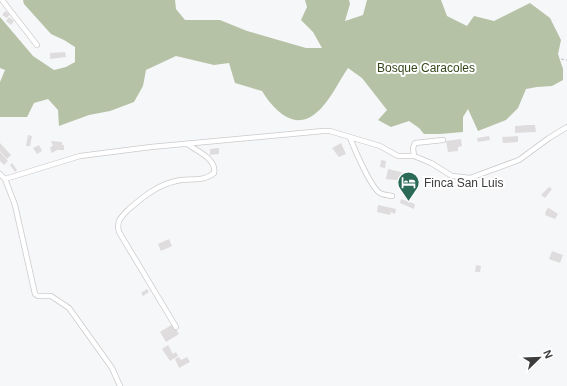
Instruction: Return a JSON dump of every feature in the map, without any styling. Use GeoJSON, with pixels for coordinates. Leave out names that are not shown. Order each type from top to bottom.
{"type":"FeatureCollection","features":[{"type":"Feature","properties":{"kind":"street"},"geometry":{"type":"LineString","coordinates":[[2,0],[37,45]]}},
{"type":"Feature","properties":{"kind":"street"},"geometry":{"type":"LineString","coordinates":[[5,179],[80,156],[323,131],[330,131],[380,146],[398,156],[414,156],[431,163],[452,176],[470,178],[519,160],[567,127]]}},
{"type":"Feature","properties":{"kind":"street"},"geometry":{"type":"LineString","coordinates":[[350,138],[358,157],[376,189],[380,193],[392,196]]}},
{"type":"Feature","properties":{"kind":"street"},"geometry":{"type":"LineString","coordinates":[[414,156],[413,148],[415,143],[443,140]]}},
{"type":"Feature","properties":{"kind":"street"},"geometry":{"type":"LineString","coordinates":[[176,327],[118,232],[117,225],[120,218],[144,196],[160,186],[177,181],[205,178],[214,173],[215,168],[213,163],[187,144]]}},
{"type":"Feature","properties":{"kind":"street"},"geometry":{"type":"LineString","coordinates":[[0,174],[5,179],[15,205],[35,294],[38,296],[51,296],[68,308],[115,373],[120,386]]}},
{"type":"Feature","properties":{"kind":"path"},"geometry":{"type":"LineString","coordinates":[[561,59],[567,60]]}},
{"type":"Feature","properties":{"kind":"green space","name":"Bosque Caracoles"},"geometry":{"type":"Polygon","coordinates":[[[23,0],[175,0],[176,9],[185,20],[220,20],[247,31],[306,48],[322,48],[313,32],[301,20],[307,7],[305,0],[349,0],[350,4],[345,21],[363,15],[367,0],[441,0],[447,16],[467,26],[474,16],[494,21],[530,3],[550,18],[561,40],[558,54],[563,69],[563,80],[552,86],[526,89],[518,108],[506,120],[478,131],[468,109],[463,117],[463,132],[424,134],[419,128],[409,121],[391,127],[378,120],[387,110],[362,78],[348,68],[321,109],[308,118],[300,120],[292,119],[278,111],[262,91],[235,83],[229,63],[214,65],[176,56],[146,70],[143,86],[134,102],[110,111],[89,115],[59,126],[58,110],[48,99],[34,103],[27,117],[0,117],[0,82],[5,70],[0,68],[0,17],[33,56],[54,70],[66,67],[75,62],[75,47],[51,34],[24,4],[23,0]]]}},
{"type":"Feature","properties":{"kind":"building"},"geometry":{"type":"Polygon","coordinates":[[[5,11],[10,14],[7,18],[2,15],[5,11]]]}},
{"type":"Feature","properties":{"kind":"building"},"geometry":{"type":"Polygon","coordinates":[[[9,17],[14,21],[11,25],[6,21],[9,17]]]}},
{"type":"Feature","properties":{"kind":"building"},"geometry":{"type":"Polygon","coordinates":[[[65,52],[66,57],[50,59],[50,53],[65,52]]]}},
{"type":"Feature","properties":{"kind":"building"},"geometry":{"type":"Polygon","coordinates":[[[535,125],[536,132],[515,133],[515,126],[535,125]]]}},
{"type":"Feature","properties":{"kind":"building"},"geometry":{"type":"Polygon","coordinates":[[[28,135],[32,136],[30,146],[26,146],[28,135]]]}},
{"type":"Feature","properties":{"kind":"building"},"geometry":{"type":"Polygon","coordinates":[[[489,136],[490,140],[478,142],[477,138],[489,136]]]}},
{"type":"Feature","properties":{"kind":"building"},"geometry":{"type":"Polygon","coordinates":[[[518,136],[518,142],[503,143],[502,137],[518,136]]]}},
{"type":"Feature","properties":{"kind":"building"},"geometry":{"type":"Polygon","coordinates":[[[461,139],[462,146],[458,147],[458,151],[448,152],[446,141],[461,139]]]}},
{"type":"Feature","properties":{"kind":"building"},"geometry":{"type":"Polygon","coordinates":[[[51,141],[62,142],[62,145],[64,145],[64,150],[57,150],[52,153],[50,149],[50,147],[53,146],[51,141]]]}},
{"type":"Feature","properties":{"kind":"building"},"geometry":{"type":"Polygon","coordinates":[[[0,143],[11,155],[7,159],[0,151],[0,143]]]}},
{"type":"Feature","properties":{"kind":"building"},"geometry":{"type":"Polygon","coordinates":[[[341,143],[346,154],[339,157],[332,148],[341,143]]]}},
{"type":"Feature","properties":{"kind":"building"},"geometry":{"type":"Polygon","coordinates":[[[39,145],[42,151],[37,154],[33,148],[39,145]]]}},
{"type":"Feature","properties":{"kind":"building"},"geometry":{"type":"Polygon","coordinates":[[[219,148],[219,154],[210,155],[210,149],[219,148]]]}},
{"type":"Feature","properties":{"kind":"building"},"geometry":{"type":"Polygon","coordinates":[[[0,152],[8,161],[4,165],[0,161],[0,152]]]}},
{"type":"Feature","properties":{"kind":"building"},"geometry":{"type":"Polygon","coordinates":[[[381,160],[386,161],[385,168],[380,167],[381,160]]]}},
{"type":"Feature","properties":{"kind":"building"},"geometry":{"type":"Polygon","coordinates":[[[12,163],[17,170],[15,172],[10,165],[12,163]]]}},
{"type":"Feature","properties":{"kind":"building"},"geometry":{"type":"Polygon","coordinates":[[[388,169],[405,173],[404,181],[386,179],[388,169]]]}},
{"type":"Feature","properties":{"kind":"building"},"geometry":{"type":"Polygon","coordinates":[[[549,187],[552,189],[545,198],[541,195],[549,187]]]}},
{"type":"Feature","properties":{"kind":"building"},"geometry":{"type":"Polygon","coordinates":[[[401,199],[415,204],[414,209],[400,203],[401,199]]]}},
{"type":"Feature","properties":{"kind":"building"},"geometry":{"type":"Polygon","coordinates":[[[378,205],[396,209],[395,214],[391,212],[390,215],[377,212],[378,205]]]}},
{"type":"Feature","properties":{"kind":"building"},"geometry":{"type":"Polygon","coordinates":[[[549,208],[558,214],[555,219],[545,215],[547,209],[549,208]]]}},
{"type":"Feature","properties":{"kind":"building"},"geometry":{"type":"Polygon","coordinates":[[[169,239],[172,246],[161,251],[158,244],[169,239]]]}},
{"type":"Feature","properties":{"kind":"building"},"geometry":{"type":"Polygon","coordinates":[[[552,251],[563,255],[560,263],[549,259],[552,251]]]}},
{"type":"Feature","properties":{"kind":"building"},"geometry":{"type":"Polygon","coordinates":[[[476,265],[481,266],[480,272],[475,272],[476,265]]]}},
{"type":"Feature","properties":{"kind":"building"},"geometry":{"type":"Polygon","coordinates":[[[147,289],[149,292],[143,296],[141,293],[147,289]]]}},
{"type":"Feature","properties":{"kind":"building"},"geometry":{"type":"Polygon","coordinates":[[[173,324],[179,334],[166,342],[160,332],[173,324]]]}},
{"type":"Feature","properties":{"kind":"building"},"geometry":{"type":"Polygon","coordinates":[[[168,345],[173,354],[176,352],[178,356],[170,361],[162,349],[168,345]]]}},
{"type":"Feature","properties":{"kind":"building"},"geometry":{"type":"Polygon","coordinates":[[[179,357],[181,360],[187,357],[190,362],[179,368],[175,359],[179,357]]]}},
{"type":"Feature","properties":{"kind":"place","name":"Finca San Luis"},"geometry":{"type":"Point","coordinates":[408,202]}}]}
